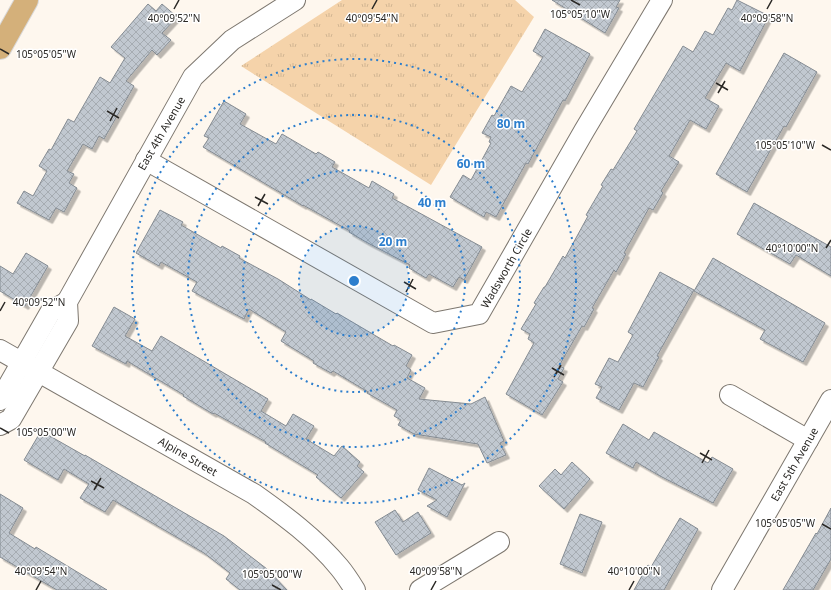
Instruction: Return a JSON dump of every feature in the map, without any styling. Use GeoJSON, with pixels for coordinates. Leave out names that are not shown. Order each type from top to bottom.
{"type":"FeatureCollection","features":[{"type":"Feature","properties":{"kind":"main road"},"geometry":{"type":"LineString","coordinates":[[0,48],[27,0]]}},
{"type":"Feature","properties":{"kind":"street","name":"East 4th Avenue"},"geometry":{"type":"LineString","coordinates":[[0,400],[51,311],[67,302],[193,77],[232,40],[295,0]]}},
{"type":"Feature","properties":{"kind":"street","name":"Wadsworth Circle"},"geometry":{"type":"LineString","coordinates":[[146,160],[433,323],[479,314],[577,143],[662,0]]}},
{"type":"Feature","properties":{"kind":"street"},"geometry":{"type":"LineString","coordinates":[[0,425],[11,419],[68,321],[67,302]]}},
{"type":"Feature","properties":{"kind":"street","name":"Alpine Street"},"geometry":{"type":"LineString","coordinates":[[0,350],[254,494],[303,531],[338,567],[355,590]]}},
{"type":"Feature","properties":{"kind":"street"},"geometry":{"type":"LineString","coordinates":[[730,395],[808,440]]}},
{"type":"Feature","properties":{"kind":"street","name":"East 5th Avenue"},"geometry":{"type":"LineString","coordinates":[[722,590],[831,400]]}},
{"type":"Feature","properties":{"kind":"street"},"geometry":{"type":"LineString","coordinates":[[420,590],[499,542]]}},
{"type":"Feature","properties":{"kind":"green space"},"geometry":{"type":"Polygon","coordinates":[[[342,0],[515,0],[534,17],[431,185],[241,66],[342,0]]]}},
{"type":"Feature","properties":{"kind":"building"},"geometry":{"type":"Polygon","coordinates":[[[552,0],[620,0],[616,7],[619,8],[605,33],[552,0]]]}},
{"type":"Feature","properties":{"kind":"building"},"geometry":{"type":"Polygon","coordinates":[[[737,0],[769,16],[740,71],[726,63],[705,98],[719,106],[706,129],[690,120],[669,156],[679,162],[661,191],[663,193],[653,210],[649,208],[624,253],[626,254],[616,272],[614,270],[592,308],[594,309],[584,327],[582,326],[559,366],[564,368],[558,379],[563,382],[542,415],[506,394],[534,343],[528,339],[530,334],[521,329],[536,304],[534,303],[563,256],[565,258],[588,216],[586,215],[603,186],[601,185],[611,169],[613,170],[637,131],[634,129],[683,46],[693,52],[705,31],[713,35],[728,8],[732,10],[737,0]]]}},
{"type":"Feature","properties":{"kind":"building"},"geometry":{"type":"Polygon","coordinates":[[[148,4],[156,11],[162,4],[177,17],[162,33],[171,40],[157,55],[152,50],[126,81],[134,86],[104,139],[99,136],[92,149],[83,144],[67,171],[74,174],[69,183],[77,188],[64,212],[56,208],[49,220],[17,203],[24,191],[33,196],[47,171],[39,166],[49,149],[51,150],[68,119],[74,122],[100,77],[110,83],[125,58],[111,47],[148,4]]]}},
{"type":"Feature","properties":{"kind":"building"},"geometry":{"type":"Polygon","coordinates":[[[545,29],[590,54],[565,101],[563,100],[528,164],[526,163],[496,217],[486,212],[484,217],[450,197],[463,175],[471,180],[491,143],[489,142],[491,137],[482,133],[492,115],[494,116],[511,86],[522,92],[543,57],[533,51],[545,29]]]}},
{"type":"Feature","properties":{"kind":"building"},"geometry":{"type":"Polygon","coordinates":[[[784,53],[817,72],[786,127],[784,126],[747,192],[716,174],[784,53]]]}},
{"type":"Feature","properties":{"kind":"building"},"geometry":{"type":"Polygon","coordinates":[[[224,101],[246,114],[240,124],[276,144],[282,134],[316,154],[318,152],[335,162],[332,167],[369,188],[372,181],[394,194],[392,198],[482,247],[464,280],[459,277],[453,287],[429,274],[426,278],[409,268],[410,265],[366,242],[349,232],[350,231],[303,206],[203,147],[209,138],[204,136],[224,101]]]}},
{"type":"Feature","properties":{"kind":"building"},"geometry":{"type":"Polygon","coordinates":[[[754,203],[831,247],[831,276],[796,255],[790,264],[737,234],[754,203]]]}},
{"type":"Feature","properties":{"kind":"building"},"geometry":{"type":"Polygon","coordinates":[[[160,210],[183,222],[181,225],[221,248],[222,246],[240,256],[239,258],[278,279],[311,300],[412,355],[406,366],[411,370],[407,378],[425,388],[419,399],[471,404],[485,397],[504,441],[500,443],[506,455],[487,463],[478,444],[414,434],[398,425],[401,420],[394,416],[397,410],[333,371],[331,373],[313,363],[314,361],[281,341],[286,332],[249,309],[244,319],[192,291],[197,282],[161,262],[159,266],[136,253],[160,210]]]}},
{"type":"Feature","properties":{"kind":"building"},"geometry":{"type":"Polygon","coordinates":[[[26,253],[48,266],[25,306],[0,291],[0,266],[13,274],[26,253]]]}},
{"type":"Feature","properties":{"kind":"building"},"geometry":{"type":"Polygon","coordinates":[[[713,258],[825,323],[803,362],[760,339],[765,330],[694,291],[713,258]]]}},
{"type":"Feature","properties":{"kind":"building"},"geometry":{"type":"Polygon","coordinates":[[[660,272],[694,290],[657,356],[659,357],[643,387],[634,383],[619,410],[596,398],[602,387],[595,384],[609,358],[618,362],[633,335],[628,332],[660,272]]]}},
{"type":"Feature","properties":{"kind":"building"},"geometry":{"type":"Polygon","coordinates":[[[114,307],[135,319],[125,336],[152,351],[161,336],[268,399],[261,411],[286,426],[293,414],[314,426],[306,439],[334,456],[342,446],[360,462],[357,466],[364,472],[341,498],[316,477],[318,475],[265,443],[266,442],[214,413],[213,414],[127,361],[126,364],[92,346],[114,307]]]}},
{"type":"Feature","properties":{"kind":"building"},"geometry":{"type":"Polygon","coordinates":[[[623,424],[649,440],[654,432],[708,463],[712,457],[733,469],[713,503],[636,462],[633,468],[606,453],[623,424]]]}},
{"type":"Feature","properties":{"kind":"building"},"geometry":{"type":"Polygon","coordinates":[[[41,431],[224,536],[267,569],[287,590],[240,590],[226,579],[230,573],[204,553],[113,500],[105,512],[80,498],[89,484],[64,469],[58,480],[24,460],[41,431]]]}},
{"type":"Feature","properties":{"kind":"building"},"geometry":{"type":"Polygon","coordinates":[[[572,462],[590,479],[564,509],[539,486],[555,469],[561,475],[572,462]]]}},
{"type":"Feature","properties":{"kind":"building"},"geometry":{"type":"Polygon","coordinates":[[[429,468],[462,485],[465,483],[447,517],[427,506],[437,500],[418,490],[429,468]]]}},
{"type":"Feature","properties":{"kind":"building"},"geometry":{"type":"Polygon","coordinates":[[[0,494],[23,508],[9,533],[35,549],[36,547],[107,590],[57,590],[0,557],[0,494]]]}},
{"type":"Feature","properties":{"kind":"building"},"geometry":{"type":"Polygon","coordinates":[[[831,508],[831,559],[813,590],[783,590],[816,533],[817,534],[831,508]]]}},
{"type":"Feature","properties":{"kind":"building"},"geometry":{"type":"Polygon","coordinates":[[[395,510],[403,522],[418,512],[431,533],[396,555],[375,522],[395,510]]]}},
{"type":"Feature","properties":{"kind":"building"},"geometry":{"type":"Polygon","coordinates":[[[580,514],[602,522],[582,573],[560,564],[580,514]]]}},
{"type":"Feature","properties":{"kind":"building"},"geometry":{"type":"Polygon","coordinates":[[[680,518],[698,529],[664,590],[634,590],[648,565],[651,567],[680,518]]]}}]}
